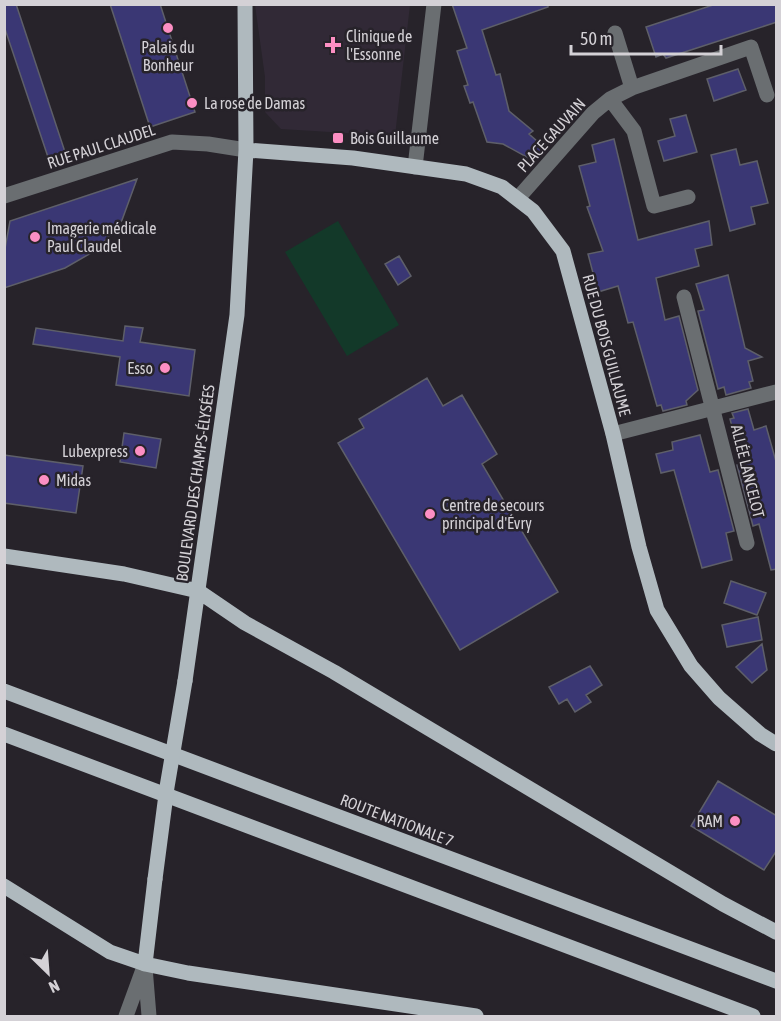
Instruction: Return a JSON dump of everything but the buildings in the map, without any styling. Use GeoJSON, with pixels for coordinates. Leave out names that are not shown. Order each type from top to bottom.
{"type":"FeatureCollection","features":[{"type":"Feature","properties":{"kind":"main road","name":"BOULEVARD DES CHAMPS-ÉLYSÉES"},"geometry":{"type":"LineString","coordinates":[[145,964],[167,787],[185,681],[237,315],[246,150],[245,4]]}},
{"type":"Feature","properties":{"kind":"main road","name":"RUE DU BOIS GUILLAUME"},"geometry":{"type":"LineString","coordinates":[[246,150],[353,158],[466,174],[502,187],[519,198],[547,227],[563,251],[613,434],[639,548],[657,610],[698,674],[719,698],[760,734],[777,744]]}},
{"type":"Feature","properties":{"kind":"main road"},"geometry":{"type":"LineString","coordinates":[[4,556],[124,574],[198,591],[245,623],[334,672],[723,904],[777,932]]}},
{"type":"Feature","properties":{"kind":"main road","name":"ROUTE NATIONALE 7"},"geometry":{"type":"LineString","coordinates":[[4,691],[777,981]]}},
{"type":"Feature","properties":{"kind":"main road"},"geometry":{"type":"LineString","coordinates":[[4,734],[753,1017]]}},
{"type":"Feature","properties":{"kind":"main road"},"geometry":{"type":"LineString","coordinates":[[4,886],[110,952],[145,964],[476,1017]]}},
{"type":"Feature","properties":{"kind":"street"},"geometry":{"type":"LineString","coordinates":[[415,167],[434,4]]}},
{"type":"Feature","properties":{"kind":"street"},"geometry":{"type":"LineString","coordinates":[[615,33],[632,88]]}},
{"type":"Feature","properties":{"kind":"street","name":"PLACE GAUVAIN"},"geometry":{"type":"LineString","coordinates":[[519,198],[593,113],[610,99],[632,88],[751,47],[767,95]]}},
{"type":"Feature","properties":{"kind":"street","name":"PLACE GAUVAIN"},"geometry":{"type":"LineString","coordinates":[[610,99],[634,131],[654,206],[688,197]]}},
{"type":"Feature","properties":{"kind":"street","name":"RUE PAUL CLAUDEL"},"geometry":{"type":"LineString","coordinates":[[4,196],[172,142],[208,144],[246,150]]}},
{"type":"Feature","properties":{"kind":"street","name":"ALLÉE LANCELOT"},"geometry":{"type":"LineString","coordinates":[[684,297],[747,543]]}},
{"type":"Feature","properties":{"kind":"street","name":"ALLÉE LANCELOT"},"geometry":{"type":"LineString","coordinates":[[613,434],[777,392]]}},
{"type":"Feature","properties":{"kind":"street","name":"BOULEVARD DES CHAMPS-ÉLYSÉES"},"geometry":{"type":"LineString","coordinates":[[126,1017],[145,964]]}},
{"type":"Feature","properties":{"kind":"street","name":"BOULEVARD DES CHAMPS-ÉLYSÉES"},"geometry":{"type":"LineString","coordinates":[[145,964],[149,1017]]}},
{"type":"Feature","properties":{"kind":"shaded area","name":"Clinique de l'Essonne"},"geometry":{"type":"Polygon","coordinates":[[[255,5],[410,5],[395,136],[281,129],[265,112],[265,77],[255,5]]]}},
{"type":"Feature","properties":{"kind":"green space"},"geometry":{"type":"Polygon","coordinates":[[[338,221],[399,325],[347,356],[285,252],[338,221]]]}},
{"type":"Feature","properties":{"kind":"place","name":"Palais du Bonheur"},"geometry":{"type":"Point","coordinates":[168,28]}},
{"type":"Feature","properties":{"kind":"place","name":"Clinique de l'Essonne"},"geometry":{"type":"Point","coordinates":[333,45]}},
{"type":"Feature","properties":{"kind":"place","name":"La rose de Damas"},"geometry":{"type":"Point","coordinates":[192,103]}},
{"type":"Feature","properties":{"kind":"place","name":"Bois Guillaume"},"geometry":{"type":"Point","coordinates":[338,138]}},
{"type":"Feature","properties":{"kind":"place","name":"Imagerie médicale Paul Claudel"},"geometry":{"type":"Point","coordinates":[35,237]}},
{"type":"Feature","properties":{"kind":"place","name":"Esso"},"geometry":{"type":"Point","coordinates":[165,368]}},
{"type":"Feature","properties":{"kind":"place","name":"Lubexpress"},"geometry":{"type":"Point","coordinates":[140,451]}},
{"type":"Feature","properties":{"kind":"place","name":"Midas"},"geometry":{"type":"Point","coordinates":[44,480]}},
{"type":"Feature","properties":{"kind":"place","name":"Centre de secours principal d'Évry"},"geometry":{"type":"Point","coordinates":[430,514]}},
{"type":"Feature","properties":{"kind":"place","name":"RAM"},"geometry":{"type":"Point","coordinates":[735,821]}}]}
